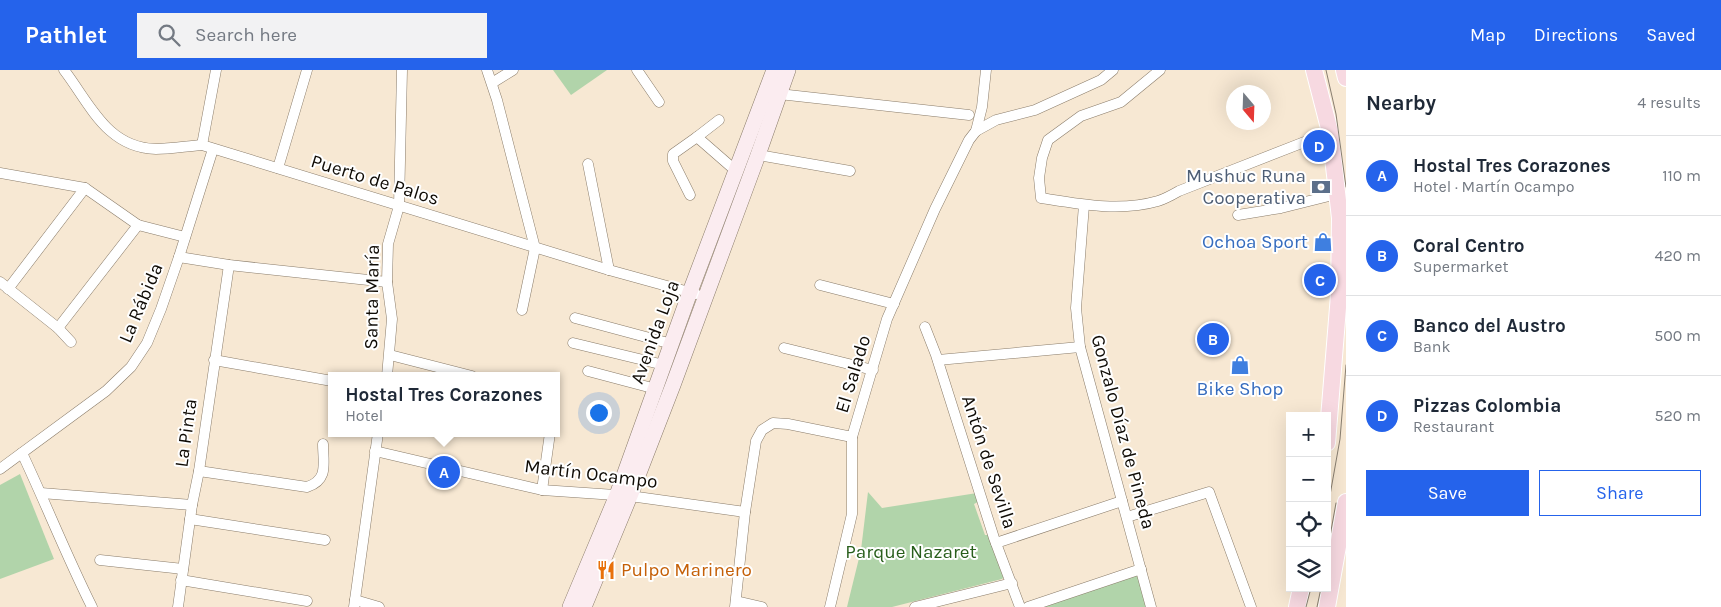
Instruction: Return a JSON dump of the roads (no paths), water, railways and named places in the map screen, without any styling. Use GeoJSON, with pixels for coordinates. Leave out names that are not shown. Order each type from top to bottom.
{"type":"FeatureCollection","features":[{"type":"Feature","properties":{"kind":"main road","name":"Avenida Loja"},"geometry":{"type":"LineString","coordinates":[[584,607],[623,495],[664,365],[774,70]]}},
{"type":"Feature","properties":{"kind":"main road","name":"Avenida Loja"},"geometry":{"type":"LineString","coordinates":[[570,607],[623,495],[705,296],[788,70]]}},
{"type":"Feature","properties":{"kind":"main road"},"geometry":{"type":"LineString","coordinates":[[1314,70],[1330,132],[1340,218],[1339,295],[1330,412]]}},
{"type":"Feature","properties":{"kind":"main road"},"geometry":{"type":"LineString","coordinates":[[1344,70],[1346,78]]}},
{"type":"Feature","properties":{"kind":"main road"},"geometry":{"type":"LineString","coordinates":[[1327,607],[1346,502]]}},
{"type":"Feature","properties":{"kind":"main road"},"geometry":{"type":"LineString","coordinates":[[1297,607],[1299,592]]}},
{"type":"Feature","properties":{"kind":"street","name":"Puerto de Palos"},"geometry":{"type":"LineString","coordinates":[[64,70],[104,125],[118,138],[136,146],[156,149],[202,146],[535,248],[705,296]]}},
{"type":"Feature","properties":{"kind":"street"},"geometry":{"type":"LineString","coordinates":[[202,146],[216,70]]}},
{"type":"Feature","properties":{"kind":"street"},"geometry":{"type":"LineString","coordinates":[[278,168],[307,70]]}},
{"type":"Feature","properties":{"kind":"street","name":"Santa María"},"geometry":{"type":"LineString","coordinates":[[388,372],[392,319],[388,282],[388,244],[399,206],[402,70]]}},
{"type":"Feature","properties":{"kind":"street"},"geometry":{"type":"LineString","coordinates":[[487,70],[535,248],[522,310]]}},
{"type":"Feature","properties":{"kind":"street"},"geometry":{"type":"LineString","coordinates":[[492,83],[513,70]]}},
{"type":"Feature","properties":{"kind":"street"},"geometry":{"type":"LineString","coordinates":[[637,70],[659,102]]}},
{"type":"Feature","properties":{"kind":"street","name":"El Salado"},"geometry":{"type":"LineString","coordinates":[[735,604],[745,512],[756,441],[762,430],[774,423],[852,437],[887,319],[935,209],[966,144],[976,131],[982,107],[986,70]]}},
{"type":"Feature","properties":{"kind":"street"},"geometry":{"type":"LineString","coordinates":[[976,131],[996,120],[1035,110],[1101,80],[1113,70]]}},
{"type":"Feature","properties":{"kind":"street"},"geometry":{"type":"LineString","coordinates":[[1160,70],[1121,102],[1081,116],[1048,140],[1042,158],[1041,198],[1084,205],[1133,206],[1159,201],[1179,191],[1330,132]]}},
{"type":"Feature","properties":{"kind":"street"},"geometry":{"type":"LineString","coordinates":[[779,94],[968,115]]}},
{"type":"Feature","properties":{"kind":"street"},"geometry":{"type":"LineString","coordinates":[[690,195],[673,161],[673,154],[719,120]]}},
{"type":"Feature","properties":{"kind":"street"},"geometry":{"type":"LineString","coordinates":[[697,136],[736,171]]}},
{"type":"Feature","properties":{"kind":"street","name":"La Rábida"},"geometry":{"type":"LineString","coordinates":[[0,469],[106,391],[131,367],[147,343],[179,257],[213,149]]}},
{"type":"Feature","properties":{"kind":"street"},"geometry":{"type":"LineString","coordinates":[[758,155],[850,171]]}},
{"type":"Feature","properties":{"kind":"street"},"geometry":{"type":"LineString","coordinates":[[588,164],[609,270]]}},
{"type":"Feature","properties":{"kind":"street"},"geometry":{"type":"LineString","coordinates":[[0,173],[85,188],[138,225],[185,237]]}},
{"type":"Feature","properties":{"kind":"street"},"geometry":{"type":"LineString","coordinates":[[72,342],[58,328],[4,285],[85,188]]}},
{"type":"Feature","properties":{"kind":"street"},"geometry":{"type":"LineString","coordinates":[[1238,215],[1281,208],[1337,194]]}},
{"type":"Feature","properties":{"kind":"street","name":"Gonzalo Díaz de Pineda"},"geometry":{"type":"LineString","coordinates":[[1084,205],[1076,308],[1080,347],[1151,607]]}},
{"type":"Feature","properties":{"kind":"street"},"geometry":{"type":"LineString","coordinates":[[58,328],[138,225]]}},
{"type":"Feature","properties":{"kind":"street"},"geometry":{"type":"LineString","coordinates":[[179,257],[229,265],[388,282]]}},
{"type":"Feature","properties":{"kind":"street","name":"La Pinta"},"geometry":{"type":"LineString","coordinates":[[178,607],[229,265]]}},
{"type":"Feature","properties":{"kind":"street"},"geometry":{"type":"LineString","coordinates":[[820,286],[894,304]]}},
{"type":"Feature","properties":{"kind":"street"},"geometry":{"type":"LineString","coordinates":[[575,318],[672,344]]}},
{"type":"Feature","properties":{"kind":"street","name":"Antón de Sevilla"},"geometry":{"type":"LineString","coordinates":[[925,327],[938,360],[996,543],[1020,607]]}},
{"type":"Feature","properties":{"kind":"street"},"geometry":{"type":"LineString","coordinates":[[573,342],[664,365]]}},
{"type":"Feature","properties":{"kind":"street"},"geometry":{"type":"LineString","coordinates":[[938,360],[1080,347]]}},
{"type":"Feature","properties":{"kind":"street"},"geometry":{"type":"LineString","coordinates":[[784,348],[873,370]]}},
{"type":"Feature","properties":{"kind":"street"},"geometry":{"type":"LineString","coordinates":[[390,355],[456,372]]}},
{"type":"Feature","properties":{"kind":"street"},"geometry":{"type":"LineString","coordinates":[[214,360],[328,380]]}},
{"type":"Feature","properties":{"kind":"street"},"geometry":{"type":"LineString","coordinates":[[588,370],[656,389]]}},
{"type":"Feature","properties":{"kind":"street"},"geometry":{"type":"LineString","coordinates":[[377,437],[355,604],[379,607]]}},
{"type":"Feature","properties":{"kind":"street"},"geometry":{"type":"LineString","coordinates":[[542,490],[549,437]]}},
{"type":"Feature","properties":{"kind":"street"},"geometry":{"type":"LineString","coordinates":[[830,607],[852,514],[852,437]]}},
{"type":"Feature","properties":{"kind":"street"},"geometry":{"type":"LineString","coordinates":[[199,472],[307,487],[320,481],[323,474],[323,444]]}},
{"type":"Feature","properties":{"kind":"street","name":"Martín Ocampo"},"geometry":{"type":"LineString","coordinates":[[375,451],[542,490],[623,495],[745,512]]}},
{"type":"Feature","properties":{"kind":"street"},"geometry":{"type":"LineString","coordinates":[[22,453],[41,493],[71,566],[92,607]]}},
{"type":"Feature","properties":{"kind":"street"},"geometry":{"type":"LineString","coordinates":[[1127,517],[1209,492],[1251,607]]}},
{"type":"Feature","properties":{"kind":"street"},"geometry":{"type":"LineString","coordinates":[[41,493],[192,505]]}},
{"type":"Feature","properties":{"kind":"street"},"geometry":{"type":"LineString","coordinates":[[996,543],[1122,501]]}},
{"type":"Feature","properties":{"kind":"street"},"geometry":{"type":"LineString","coordinates":[[190,519],[325,540]]}},
{"type":"Feature","properties":{"kind":"street"},"geometry":{"type":"LineString","coordinates":[[100,560],[307,601]]}},
{"type":"Feature","properties":{"kind":"street"},"geometry":{"type":"LineString","coordinates":[[1028,607],[1141,569]]}},
{"type":"Feature","properties":{"kind":"street"},"geometry":{"type":"LineString","coordinates":[[915,607],[1012,583]]}},
{"type":"Feature","properties":{"kind":"street"},"geometry":{"type":"LineString","coordinates":[[735,604],[762,607]]}},
{"type":"Feature","properties":{"kind":"tram line"},"geometry":{"type":"LineString","coordinates":[[1326,70],[1336,114],[1346,187]]}},
{"type":"Feature","properties":{"kind":"tram line"},"geometry":{"type":"LineString","coordinates":[[1329,502],[1340,439],[1346,365]]}},
{"type":"Feature","properties":{"kind":"tram line"},"geometry":{"type":"LineString","coordinates":[[1328,547],[1336,503]]}},
{"type":"Feature","properties":{"kind":"tram line"},"geometry":{"type":"LineString","coordinates":[[1306,607],[1310,592]]}},
{"type":"Feature","properties":{"kind":"tram line"},"geometry":{"type":"LineString","coordinates":[[1317,607],[1320,592]]}},
{"type":"Feature","properties":{"kind":"place","name":"Pizzas Colombia"},"geometry":{"type":"Point","coordinates":[1319,146]}},
{"type":"Feature","properties":{"kind":"place","name":"Mushuc Runa Cooperativa"},"geometry":{"type":"Point","coordinates":[1321,187]}},
{"type":"Feature","properties":{"kind":"place","name":"Ochoa Sport"},"geometry":{"type":"Point","coordinates":[1323,242]}},
{"type":"Feature","properties":{"kind":"place","name":"Banco del Austro"},"geometry":{"type":"Point","coordinates":[1320,280]}},
{"type":"Feature","properties":{"kind":"place","name":"Coral Centro"},"geometry":{"type":"Point","coordinates":[1213,339]}},
{"type":"Feature","properties":{"kind":"place","name":"Bike Shop"},"geometry":{"type":"Point","coordinates":[1240,365]}},
{"type":"Feature","properties":{"kind":"place","name":"Hostal Tres Corazones"},"geometry":{"type":"Point","coordinates":[444,472]}},
{"type":"Feature","properties":{"kind":"place","name":"Pulpo Marinero"},"geometry":{"type":"Point","coordinates":[606,570]}},
{"type":"Feature","properties":{"kind":"park label","name":"Parque Nazaret"},"geometry":{"type":"Point","coordinates":[911,552]}}]}
